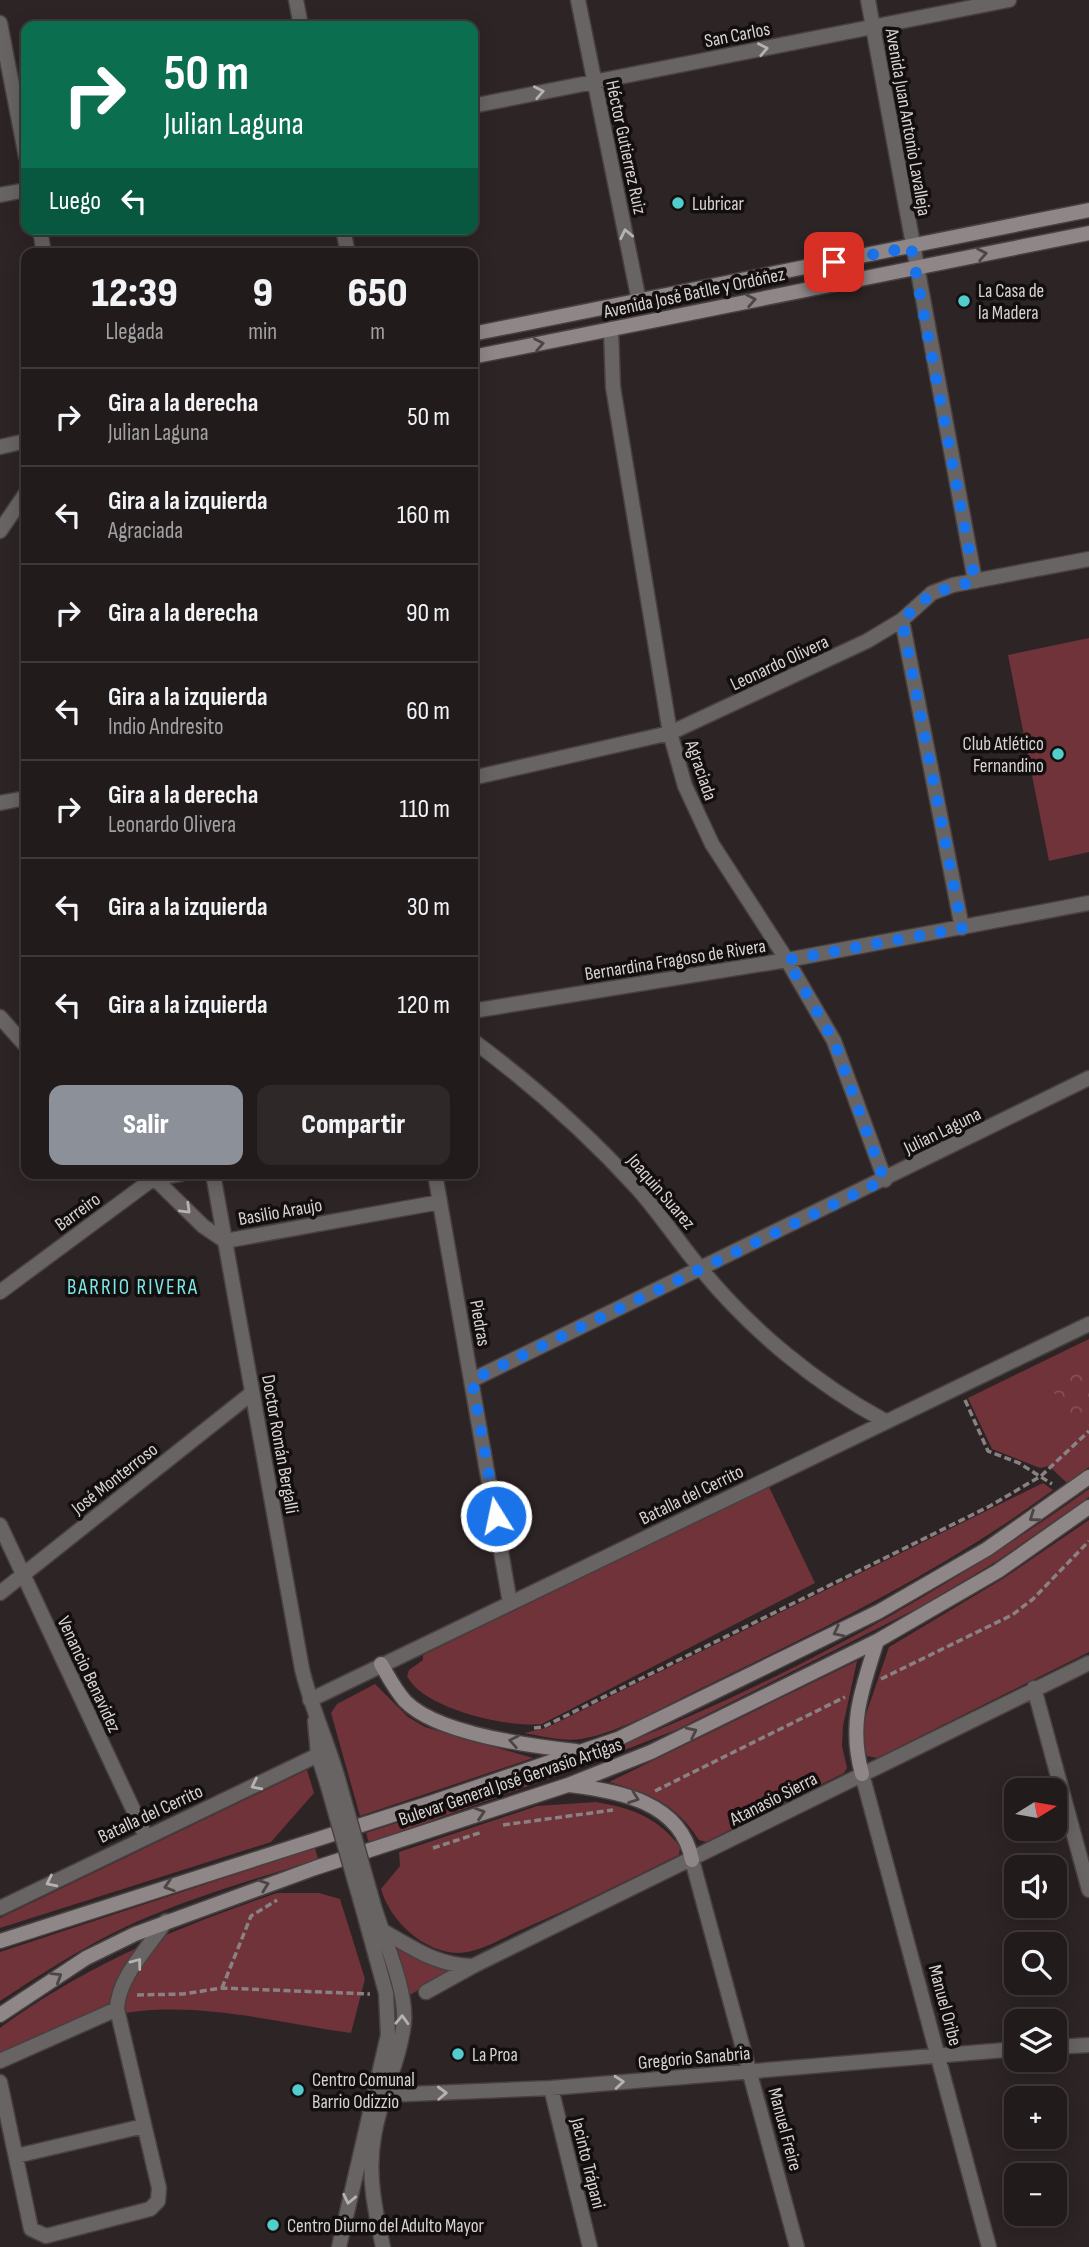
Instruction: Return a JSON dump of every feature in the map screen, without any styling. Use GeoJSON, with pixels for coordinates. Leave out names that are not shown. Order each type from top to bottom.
{"type":"FeatureCollection","features":[{"type":"Feature","properties":{"kind":"main road","name":"Avenida José Batlle y Ordóñez"},"geometry":{"type":"LineString","coordinates":[[478,333],[1089,210]]}},
{"type":"Feature","properties":{"kind":"main road","name":"Avenida José Batlle y Ordóñez"},"geometry":{"type":"LineString","coordinates":[[478,356],[1089,233]]}},
{"type":"Feature","properties":{"kind":"main road","name":"Bulevar General José Gervasio Artigas"},"geometry":{"type":"LineString","coordinates":[[0,1941],[618,1739],[878,1612],[987,1549],[1089,1477]]}},
{"type":"Feature","properties":{"kind":"main road","name":"Bulevar General José Gervasio Artigas"},"geometry":{"type":"LineString","coordinates":[[0,2015],[86,1958],[166,1921],[315,1868],[568,1785],[651,1752],[877,1641],[999,1571],[1089,1507]]}},
{"type":"Feature","properties":{"kind":"main road"},"geometry":{"type":"LineString","coordinates":[[862,1774],[855,1739],[855,1719],[877,1641]]}},
{"type":"Feature","properties":{"kind":"main road"},"geometry":{"type":"LineString","coordinates":[[381,1664],[406,1702],[424,1714],[483,1734],[581,1752]]}},
{"type":"Feature","properties":{"kind":"main road"},"geometry":{"type":"LineString","coordinates":[[568,1785],[608,1790],[652,1805],[682,1832],[692,1860]]}},
{"type":"Feature","properties":{"kind":"street"},"geometry":{"type":"LineString","coordinates":[[296,0],[300,21]]}},
{"type":"Feature","properties":{"kind":"street","name":"Héctor Gutierrez Ruiz"},"geometry":{"type":"LineString","coordinates":[[578,0],[639,301]]}},
{"type":"Feature","properties":{"kind":"street","name":"Avenida Juan Antonio Lavalleja"},"geometry":{"type":"LineString","coordinates":[[867,0],[975,581]]}},
{"type":"Feature","properties":{"kind":"street","name":"San Carlos"},"geometry":{"type":"LineString","coordinates":[[478,105],[1009,0]]}},
{"type":"Feature","properties":{"kind":"street"},"geometry":{"type":"LineString","coordinates":[[0,23],[21,131]]}},
{"type":"Feature","properties":{"kind":"street"},"geometry":{"type":"LineString","coordinates":[[0,195],[21,191]]}},
{"type":"Feature","properties":{"kind":"street","name":"Agraciada"},"geometry":{"type":"LineString","coordinates":[[611,329],[613,387],[670,733],[685,786],[702,825],[729,873],[787,960],[834,1041],[884,1180]]}},
{"type":"Feature","properties":{"kind":"street"},"geometry":{"type":"LineString","coordinates":[[0,447],[21,444]]}},
{"type":"Feature","properties":{"kind":"street"},"geometry":{"type":"LineString","coordinates":[[0,531],[21,500]]}},
{"type":"Feature","properties":{"kind":"street","name":"Leonardo Olivera"},"geometry":{"type":"LineString","coordinates":[[478,777],[670,733],[885,632],[932,593],[975,581],[1089,559]]}},
{"type":"Feature","properties":{"kind":"street"},"geometry":{"type":"LineString","coordinates":[[902,620],[962,928]]}},
{"type":"Feature","properties":{"kind":"street"},"geometry":{"type":"LineString","coordinates":[[0,803],[21,799]]}},
{"type":"Feature","properties":{"kind":"street","name":"Bernardina Fragoso de Rivera"},"geometry":{"type":"LineString","coordinates":[[478,1010],[787,960],[1089,903]]}},
{"type":"Feature","properties":{"kind":"street"},"geometry":{"type":"LineString","coordinates":[[0,1017],[21,1040]]}},
{"type":"Feature","properties":{"kind":"street","name":"Joaquin Suarez"},"geometry":{"type":"LineString","coordinates":[[478,1045],[570,1118],[639,1190],[700,1268],[740,1312],[786,1354],[885,1421]]}},
{"type":"Feature","properties":{"kind":"street","name":"Julian Laguna"},"geometry":{"type":"LineString","coordinates":[[472,1380],[1089,1078]]}},
{"type":"Feature","properties":{"kind":"street","name":"Barreiro"},"geometry":{"type":"LineString","coordinates":[[0,1292],[148,1179]]}},
{"type":"Feature","properties":{"kind":"street","name":"Basilio Araujo"},"geometry":{"type":"LineString","coordinates":[[155,1179],[203,1226],[225,1241],[440,1202]]}},
{"type":"Feature","properties":{"kind":"street","name":"Doctor Román Bergalli"},"geometry":{"type":"LineString","coordinates":[[214,1179],[315,1719],[318,1755],[332,1781]]}},
{"type":"Feature","properties":{"kind":"street","name":"Piedras"},"geometry":{"type":"LineString","coordinates":[[436,1179],[510,1603]]}},
{"type":"Feature","properties":{"kind":"street","name":"Batalla del Cerrito"},"geometry":{"type":"LineString","coordinates":[[310,1700],[1089,1324]]}},
{"type":"Feature","properties":{"kind":"street","name":"José Monterroso"},"geometry":{"type":"LineString","coordinates":[[0,1593],[252,1393]]}},
{"type":"Feature","properties":{"kind":"street","name":"Venancio Benavidez"},"geometry":{"type":"LineString","coordinates":[[0,1525],[146,1838]]}},
{"type":"Feature","properties":{"kind":"street","name":"Atanasio Sierra"},"geometry":{"type":"LineString","coordinates":[[426,1992],[473,1966],[1089,1662]]}},
{"type":"Feature","properties":{"kind":"street"},"geometry":{"type":"LineString","coordinates":[[1034,1688],[1089,1890]]}},
{"type":"Feature","properties":{"kind":"street","name":"Doctor Román Bergalli"},"geometry":{"type":"LineString","coordinates":[[315,1719],[327,1740],[332,1781],[367,1905]]}},
{"type":"Feature","properties":{"kind":"street","name":"Batalla del Cerrito"},"geometry":{"type":"LineString","coordinates":[[0,1908],[318,1755]]}},
{"type":"Feature","properties":{"kind":"street","name":"Manuel Oribe"},"geometry":{"type":"LineString","coordinates":[[862,1774],[989,2247]]}},
{"type":"Feature","properties":{"kind":"street","name":"Manuel Freire"},"geometry":{"type":"LineString","coordinates":[[692,1860],[797,2247]]}},
{"type":"Feature","properties":{"kind":"street"},"geometry":{"type":"LineString","coordinates":[[339,2247],[404,2013],[381,1930],[367,1905]]}},
{"type":"Feature","properties":{"kind":"street"},"geometry":{"type":"LineString","coordinates":[[367,1905],[386,1993],[388,2035],[371,2158],[372,2188],[383,2247]]}},
{"type":"Feature","properties":{"kind":"street"},"geometry":{"type":"LineString","coordinates":[[0,2082],[31,2229],[46,2236],[150,2209],[159,2201],[159,2188],[117,2006],[128,1976],[166,1921]]}},
{"type":"Feature","properties":{"kind":"street"},"geometry":{"type":"LineString","coordinates":[[381,1930],[425,1956],[443,1963],[473,1966]]}},
{"type":"Feature","properties":{"kind":"street"},"geometry":{"type":"LineString","coordinates":[[0,2061],[117,2006]]}},
{"type":"Feature","properties":{"kind":"street"},"geometry":{"type":"LineString","coordinates":[[1067,2046],[1089,2045]]}},
{"type":"Feature","properties":{"kind":"street","name":"Gregorio Sanabria"},"geometry":{"type":"LineString","coordinates":[[380,2093],[551,2088],[1004,2050]]}},
{"type":"Feature","properties":{"kind":"street","name":"Jacinto Trápani"},"geometry":{"type":"LineString","coordinates":[[551,2088],[590,2247]]}},
{"type":"Feature","properties":{"kind":"street"},"geometry":{"type":"LineString","coordinates":[[16,2156],[144,2126]]}},
{"type":"Feature","properties":{"kind":"path"},"geometry":{"type":"LineString","coordinates":[[959,1386],[988,1451],[1019,1463],[1066,1494]]}},
{"type":"Feature","properties":{"kind":"path"},"geometry":{"type":"LineString","coordinates":[[526,1730],[543,1727],[990,1506],[1041,1476],[1089,1431]]}},
{"type":"Feature","properties":{"kind":"path"},"geometry":{"type":"LineString","coordinates":[[117,2006],[136,1995],[183,1994],[222,1989],[354,1996],[386,1993]]}},
{"type":"Feature","properties":{"kind":"green space","name":"Club Atlético Fernandino"},"geometry":{"type":"Polygon","coordinates":[[[1089,638],[1089,852],[1049,861],[1008,655],[1089,638]]]}},
{"type":"Feature","properties":{"kind":"green space"},"geometry":{"type":"Polygon","coordinates":[[[1089,1339],[1089,1467],[1067,1483],[1049,1466],[1040,1468],[992,1449],[968,1398],[1089,1339]]]}},
{"type":"Feature","properties":{"kind":"green space"},"geometry":{"type":"Polygon","coordinates":[[[1089,1367],[1089,1425],[1076,1435],[1050,1385],[1089,1367]]]}},
{"type":"Feature","properties":{"kind":"green space"},"geometry":{"type":"Polygon","coordinates":[[[1043,1483],[1053,1490],[971,1546],[841,1619],[646,1716],[596,1736],[574,1740],[524,1733],[546,1728],[1043,1483]]]}},
{"type":"Feature","properties":{"kind":"green space"},"geometry":{"type":"Polygon","coordinates":[[[769,1487],[815,1583],[542,1724],[509,1723],[448,1707],[416,1688],[407,1676],[409,1670],[423,1660],[423,1655],[769,1487]]]}},
{"type":"Feature","properties":{"kind":"green space"},"geometry":{"type":"Polygon","coordinates":[[[1089,1489],[1089,1497],[997,1561],[922,1606],[676,1730],[369,1843],[366,1833],[581,1761],[736,1695],[858,1634],[917,1600],[976,1565],[1089,1489]]]}},
{"type":"Feature","properties":{"kind":"green space"},"geometry":{"type":"Polygon","coordinates":[[[1089,1520],[1089,1652],[877,1758],[867,1756],[863,1741],[865,1717],[889,1647],[1004,1578],[1089,1520]]]}},
{"type":"Feature","properties":{"kind":"green space"},"geometry":{"type":"Polygon","coordinates":[[[857,1661],[843,1726],[842,1746],[847,1768],[844,1773],[706,1842],[699,1840],[680,1817],[660,1801],[609,1782],[857,1661]]]}},
{"type":"Feature","properties":{"kind":"green space"},"geometry":{"type":"Polygon","coordinates":[[[375,1684],[408,1717],[425,1727],[533,1758],[360,1816],[331,1713],[337,1704],[375,1684]]]}},
{"type":"Feature","properties":{"kind":"green space"},"geometry":{"type":"Polygon","coordinates":[[[307,1770],[314,1793],[271,1842],[0,1928],[0,1918],[307,1770]]]}},
{"type":"Feature","properties":{"kind":"green space"},"geometry":{"type":"Polygon","coordinates":[[[596,1802],[621,1807],[653,1821],[680,1847],[679,1855],[494,1943],[466,1952],[446,1952],[421,1941],[400,1923],[386,1901],[381,1889],[400,1866],[399,1852],[537,1806],[596,1802]]]}},
{"type":"Feature","properties":{"kind":"green space"},"geometry":{"type":"Polygon","coordinates":[[[315,1848],[318,1859],[190,1901],[115,1932],[0,2001],[0,1952],[315,1848]]]}},
{"type":"Feature","properties":{"kind":"green space"},"geometry":{"type":"Polygon","coordinates":[[[277,1893],[319,1893],[340,1899],[365,1979],[351,2033],[230,2014],[139,2011],[110,2016],[0,2068],[0,2028],[32,2006],[98,1967],[133,1950],[277,1893]]]}},
{"type":"Feature","properties":{"kind":"green space"},"geometry":{"type":"Polygon","coordinates":[[[397,1948],[451,1971],[408,1996],[397,1948]]]}},
{"type":"Feature","properties":{"kind":"place","name":"Lubricar"},"geometry":{"type":"Point","coordinates":[678,203]}},
{"type":"Feature","properties":{"kind":"place","name":"La Casa de la Madera"},"geometry":{"type":"Point","coordinates":[964,301]}},
{"type":"Feature","properties":{"kind":"place","name":"Club Atlético Fernandino"},"geometry":{"type":"Point","coordinates":[1058,754]}},
{"type":"Feature","properties":{"kind":"place","name":"La Proa"},"geometry":{"type":"Point","coordinates":[458,2054]}},
{"type":"Feature","properties":{"kind":"place","name":"Centro Comunal Barrio Odizzio"},"geometry":{"type":"Point","coordinates":[298,2090]}},
{"type":"Feature","properties":{"kind":"place","name":"Centro Diurno del Adulto Mayor"},"geometry":{"type":"Point","coordinates":[273,2225]}},
{"type":"Feature","properties":{"kind":"district","name":"BARRIO RIVERA"},"geometry":{"type":"Point","coordinates":[133,1287]}},
{"type":"Feature","properties":{"kind":"route"},"geometry":{"type":"LineString","coordinates":[[496,1516],[472,1380],[884,1180],[834,1041],[787,960],[962,928],[902,620],[917,603],[932,593],[975,581],[915,267],[911,247],[834,262]]}}]}
